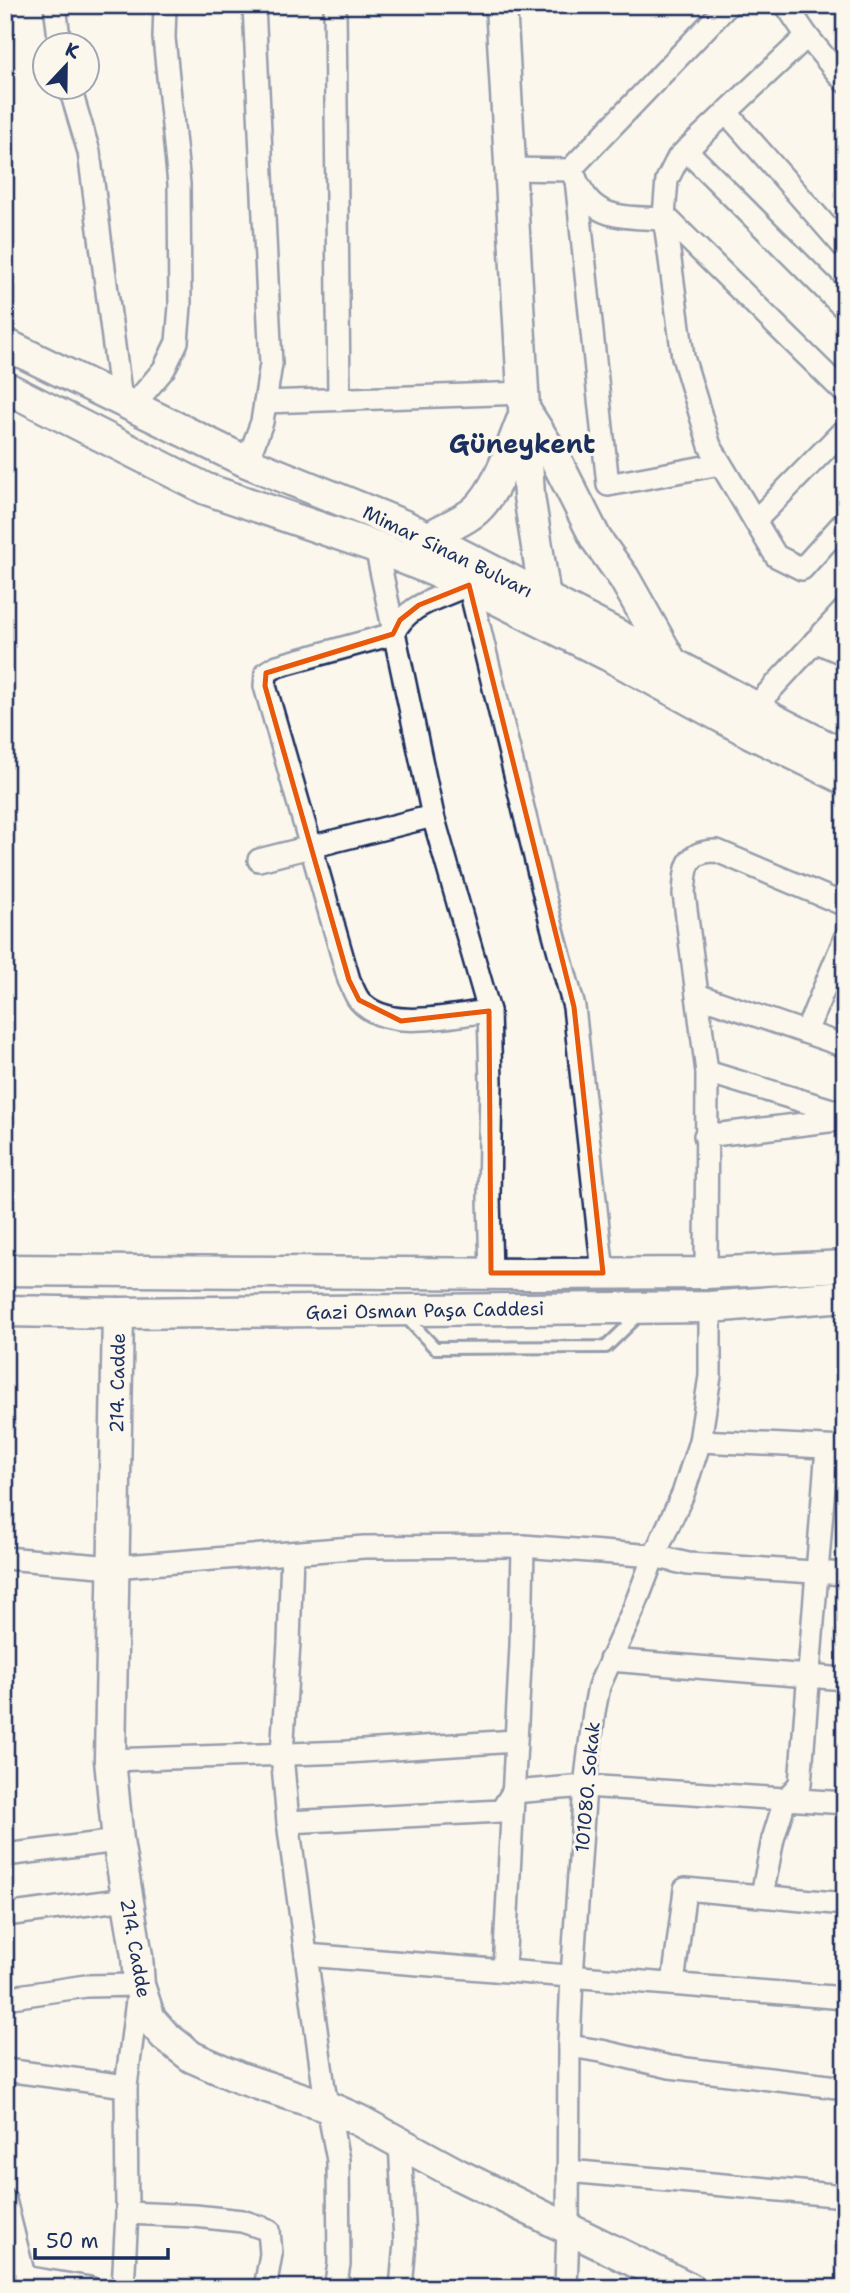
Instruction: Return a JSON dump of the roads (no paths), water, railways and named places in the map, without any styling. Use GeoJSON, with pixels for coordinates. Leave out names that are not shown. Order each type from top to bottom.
{"type":"FeatureCollection","features":[{"type":"Feature","properties":{"kind":"main road"},"geometry":{"type":"LineString","coordinates":[[507,12],[511,169],[529,496],[551,628]]}},
{"type":"Feature","properties":{"kind":"main road","name":"Mimar Sinan Bulvarı"},"geometry":{"type":"LineString","coordinates":[[5,344],[247,462],[427,537],[551,628],[845,779]]}},
{"type":"Feature","properties":{"kind":"main road","name":"Mimar Sinan Bulvarı"},"geometry":{"type":"LineString","coordinates":[[5,387],[206,489],[407,559],[544,597],[845,756]]}},
{"type":"Feature","properties":{"kind":"main road"},"geometry":{"type":"LineString","coordinates":[[407,559],[427,537],[475,511],[492,490],[525,402]]}},
{"type":"Feature","properties":{"kind":"main road"},"geometry":{"type":"LineString","coordinates":[[525,402],[596,539],[624,578],[672,663]]}},
{"type":"Feature","properties":{"kind":"main road","name":"Gazi Osman Paşa Caddesi"},"geometry":{"type":"LineString","coordinates":[[5,1270],[706,1273],[845,1266]]}},
{"type":"Feature","properties":{"kind":"main road","name":"Gazi Osman Paşa Caddesi"},"geometry":{"type":"LineString","coordinates":[[5,1311],[118,1313],[710,1307],[845,1296]]}},
{"type":"Feature","properties":{"kind":"main road","name":"214. Cadde"},"geometry":{"type":"LineString","coordinates":[[118,1313],[110,1760],[118,1841],[137,1956],[139,1985],[150,2019],[165,2036],[192,2057],[240,2078],[328,2107],[358,2120],[459,2175],[689,2288]]}},
{"type":"Feature","properties":{"kind":"street"},"geometry":{"type":"LineString","coordinates":[[55,5],[58,32]]}},
{"type":"Feature","properties":{"kind":"street"},"geometry":{"type":"LineString","coordinates":[[127,403],[164,369],[177,342],[180,306],[179,184],[164,38],[165,5]]}},
{"type":"Feature","properties":{"kind":"street"},"geometry":{"type":"LineString","coordinates":[[247,462],[262,422],[271,364],[254,5]]}},
{"type":"Feature","properties":{"kind":"street"},"geometry":{"type":"LineString","coordinates":[[335,5],[339,399]]}},
{"type":"Feature","properties":{"kind":"street"},"geometry":{"type":"LineString","coordinates":[[720,464],[608,485],[573,174],[728,5]]}},
{"type":"Feature","properties":{"kind":"street"},"geometry":{"type":"LineString","coordinates":[[786,5],[807,36],[845,82]]}},
{"type":"Feature","properties":{"kind":"street"},"geometry":{"type":"LineString","coordinates":[[807,36],[678,158],[667,180],[664,217],[683,357],[710,446],[720,464],[776,556],[802,569],[845,521]]}},
{"type":"Feature","properties":{"kind":"street"},"geometry":{"type":"LineString","coordinates":[[74,102],[89,152],[127,403]]}},
{"type":"Feature","properties":{"kind":"street"},"geometry":{"type":"LineString","coordinates":[[726,112],[845,248]]}},
{"type":"Feature","properties":{"kind":"street"},"geometry":{"type":"LineString","coordinates":[[686,150],[845,309]]}},
{"type":"Feature","properties":{"kind":"street"},"geometry":{"type":"LineString","coordinates":[[511,169],[573,174]]}},
{"type":"Feature","properties":{"kind":"street"},"geometry":{"type":"LineString","coordinates":[[573,174],[588,199],[598,208],[615,216],[664,217],[845,393]]}},
{"type":"Feature","properties":{"kind":"street"},"geometry":{"type":"LineString","coordinates":[[265,402],[339,399],[525,402]]}},
{"type":"Feature","properties":{"kind":"street"},"geometry":{"type":"LineString","coordinates":[[755,522],[845,429]]}},
{"type":"Feature","properties":{"kind":"street"},"geometry":{"type":"LineString","coordinates":[[376,547],[433,816],[489,1011],[491,1273]]}},
{"type":"Feature","properties":{"kind":"street"},"geometry":{"type":"LineString","coordinates":[[489,1011],[401,1021],[376,1013],[359,1000],[349,980],[265,686],[267,673],[276,666],[393,634],[400,620],[419,605],[481,578],[551,923],[574,1007],[603,1273]]}},
{"type":"Feature","properties":{"kind":"street"},"geometry":{"type":"LineString","coordinates":[[755,707],[845,609]]}},
{"type":"Feature","properties":{"kind":"street"},"geometry":{"type":"LineString","coordinates":[[815,641],[845,654]]}},
{"type":"Feature","properties":{"kind":"street"},"geometry":{"type":"LineString","coordinates":[[259,860],[433,816]]}},
{"type":"Feature","properties":{"kind":"street"},"geometry":{"type":"LineString","coordinates":[[706,1273],[707,1072],[684,894],[686,870],[692,857],[702,851],[717,851],[845,905]]}},
{"type":"Feature","properties":{"kind":"street"},"geometry":{"type":"LineString","coordinates":[[806,1032],[845,938]]}},
{"type":"Feature","properties":{"kind":"street"},"geometry":{"type":"LineString","coordinates":[[697,995],[845,1046]]}},
{"type":"Feature","properties":{"kind":"street"},"geometry":{"type":"LineString","coordinates":[[707,1072],[845,1116]]}},
{"type":"Feature","properties":{"kind":"street"},"geometry":{"type":"LineString","coordinates":[[705,1136],[845,1116]]}},
{"type":"Feature","properties":{"kind":"street","name":"101080. Sokak"},"geometry":{"type":"LineString","coordinates":[[566,2288],[569,2046],[584,1786],[599,1686],[683,1494],[700,1441],[710,1376],[710,1307]]}},
{"type":"Feature","properties":{"kind":"street"},"geometry":{"type":"LineString","coordinates":[[700,1441],[836,1448],[816,1572],[800,1784],[785,1800],[773,1839],[762,1895]]}},
{"type":"Feature","properties":{"kind":"street"},"geometry":{"type":"LineString","coordinates":[[5,1558],[113,1567],[364,1547],[523,1546],[654,1556],[688,1564],[845,1574]]}},
{"type":"Feature","properties":{"kind":"street"},"geometry":{"type":"LineString","coordinates":[[504,1970],[521,1646],[523,1546]]}},
{"type":"Feature","properties":{"kind":"street"},"geometry":{"type":"LineString","coordinates":[[292,1553],[282,1754],[288,1822],[324,2088],[338,2160],[340,2264],[335,2288]]}},
{"type":"Feature","properties":{"kind":"street"},"geometry":{"type":"LineString","coordinates":[[610,1660],[845,1679]]}},
{"type":"Feature","properties":{"kind":"street"},"geometry":{"type":"LineString","coordinates":[[110,1760],[347,1752],[515,1741]]}},
{"type":"Feature","properties":{"kind":"street"},"geometry":{"type":"LineString","coordinates":[[513,1792],[584,1786],[845,1803]]}},
{"type":"Feature","properties":{"kind":"street"},"geometry":{"type":"LineString","coordinates":[[288,1822],[501,1811],[513,1792]]}},
{"type":"Feature","properties":{"kind":"street"},"geometry":{"type":"LineString","coordinates":[[5,1855],[118,1841]]}},
{"type":"Feature","properties":{"kind":"street"},"geometry":{"type":"LineString","coordinates":[[673,1984],[685,1889],[845,1904]]}},
{"type":"Feature","properties":{"kind":"street"},"geometry":{"type":"LineString","coordinates":[[5,1915],[127,1899]]}},
{"type":"Feature","properties":{"kind":"street"},"geometry":{"type":"LineString","coordinates":[[306,1955],[845,1998]]}},
{"type":"Feature","properties":{"kind":"street"},"geometry":{"type":"LineString","coordinates":[[5,1997],[86,1986],[139,1985],[126,2086],[127,2213],[123,2288]]}},
{"type":"Feature","properties":{"kind":"street"},"geometry":{"type":"LineString","coordinates":[[569,2046],[670,2067],[845,2088]]}},
{"type":"Feature","properties":{"kind":"street"},"geometry":{"type":"LineString","coordinates":[[5,2070],[126,2086]]}},
{"type":"Feature","properties":{"kind":"street"},"geometry":{"type":"LineString","coordinates":[[400,2142],[405,2244],[401,2288]]}},
{"type":"Feature","properties":{"kind":"street"},"geometry":{"type":"LineString","coordinates":[[568,2171],[845,2196]]}},
{"type":"Feature","properties":{"kind":"street"},"geometry":{"type":"LineString","coordinates":[[5,2200],[26,2282],[90,2288]]}},
{"type":"Feature","properties":{"kind":"street"},"geometry":{"type":"LineString","coordinates":[[127,2213],[242,2221],[269,2230],[271,2254],[265,2288]]}},
{"type":"Feature","properties":{"kind":"lane"},"geometry":{"type":"LineString","coordinates":[[400,1310],[435,1348],[606,1347],[647,1307]]}},
{"type":"Feature","properties":{"kind":"district","name":"Güneykent"},"geometry":{"type":"Point","coordinates":[522,444]}}]}
